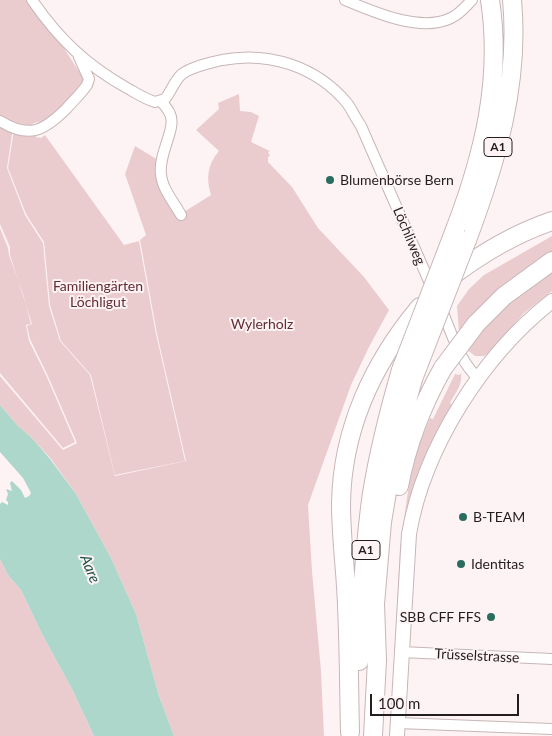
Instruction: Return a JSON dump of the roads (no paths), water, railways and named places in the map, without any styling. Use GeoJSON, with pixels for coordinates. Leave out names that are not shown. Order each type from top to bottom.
{"type":"FeatureCollection","features":[{"type":"Feature","properties":{"kind":"highway","name":"A1"},"geometry":{"type":"LineString","coordinates":[[461,233],[470,186],[485,136],[493,85],[494,50],[490,0]]}},
{"type":"Feature","properties":{"kind":"highway","name":"A1"},"geometry":{"type":"LineString","coordinates":[[350,734],[359,665],[364,574],[372,495],[382,442],[461,233],[484,191],[500,139],[510,87],[513,50],[512,0]]}},
{"type":"Feature","properties":{"kind":"highway"},"geometry":{"type":"LineString","coordinates":[[350,734],[347,614],[341,503],[347,452],[353,426],[372,376],[394,338],[420,307],[447,280],[496,247],[552,221]]}},
{"type":"Feature","properties":{"kind":"highway"},"geometry":{"type":"LineString","coordinates":[[377,660],[385,605],[393,522],[402,473],[415,426],[424,404],[443,368],[476,324],[504,296],[552,261]]}},
{"type":"Feature","properties":{"kind":"highway","name":"A1"},"geometry":{"type":"LineString","coordinates":[[373,736],[377,660],[375,604],[382,522],[407,375]]}},
{"type":"Feature","properties":{"kind":"street"},"geometry":{"type":"LineString","coordinates":[[32,0],[79,56],[106,76],[137,94],[150,101],[161,101],[171,115],[172,122],[160,163],[161,174],[165,188],[182,215]]}},
{"type":"Feature","properties":{"kind":"street"},"geometry":{"type":"LineString","coordinates":[[345,0],[394,19],[440,22],[454,17],[472,0]]}},
{"type":"Feature","properties":{"kind":"street"},"geometry":{"type":"LineString","coordinates":[[0,121],[14,128],[26,131],[36,131],[49,125],[88,85],[89,79],[79,56]]}},
{"type":"Feature","properties":{"kind":"street","name":"Löchliweg"},"geometry":{"type":"LineString","coordinates":[[161,101],[168,96],[178,79],[187,72],[234,58],[263,58],[285,61],[310,72],[328,85],[347,104],[361,126],[463,358],[478,378]]}},
{"type":"Feature","properties":{"kind":"street"},"geometry":{"type":"LineString","coordinates":[[552,302],[518,331],[478,378],[443,437],[415,505],[409,534],[397,729],[552,730]]}},
{"type":"Feature","properties":{"kind":"street","name":"Trüsselstrasse"},"geometry":{"type":"LineString","coordinates":[[402,652],[552,659]]}},
{"type":"Feature","properties":{"kind":"water","name":"Aare"},"geometry":{"type":"Polygon","coordinates":[[[0,405],[50,459],[76,494],[111,558],[136,614],[159,696],[174,736],[94,736],[21,590],[8,575],[0,559],[0,504],[2,502],[8,505],[6,489],[12,491],[10,483],[12,481],[21,490],[25,498],[31,493],[23,478],[0,452],[0,405]]]}},
{"type":"Feature","properties":{"kind":"place","name":"Blumenbörse Bern"},"geometry":{"type":"Point","coordinates":[330,180]}},
{"type":"Feature","properties":{"kind":"place","name":"B-TEAM"},"geometry":{"type":"Point","coordinates":[463,517]}},
{"type":"Feature","properties":{"kind":"place","name":"Identitas"},"geometry":{"type":"Point","coordinates":[461,564]}},
{"type":"Feature","properties":{"kind":"place","name":"SBB CFF FFS"},"geometry":{"type":"Point","coordinates":[491,617]}},
{"type":"Feature","properties":{"kind":"park label","name":"Familiengärten Löchligut"},"geometry":{"type":"Point","coordinates":[98,294]}},
{"type":"Feature","properties":{"kind":"park label","name":"Wylerholz"},"geometry":{"type":"Point","coordinates":[262,324]}}]}
